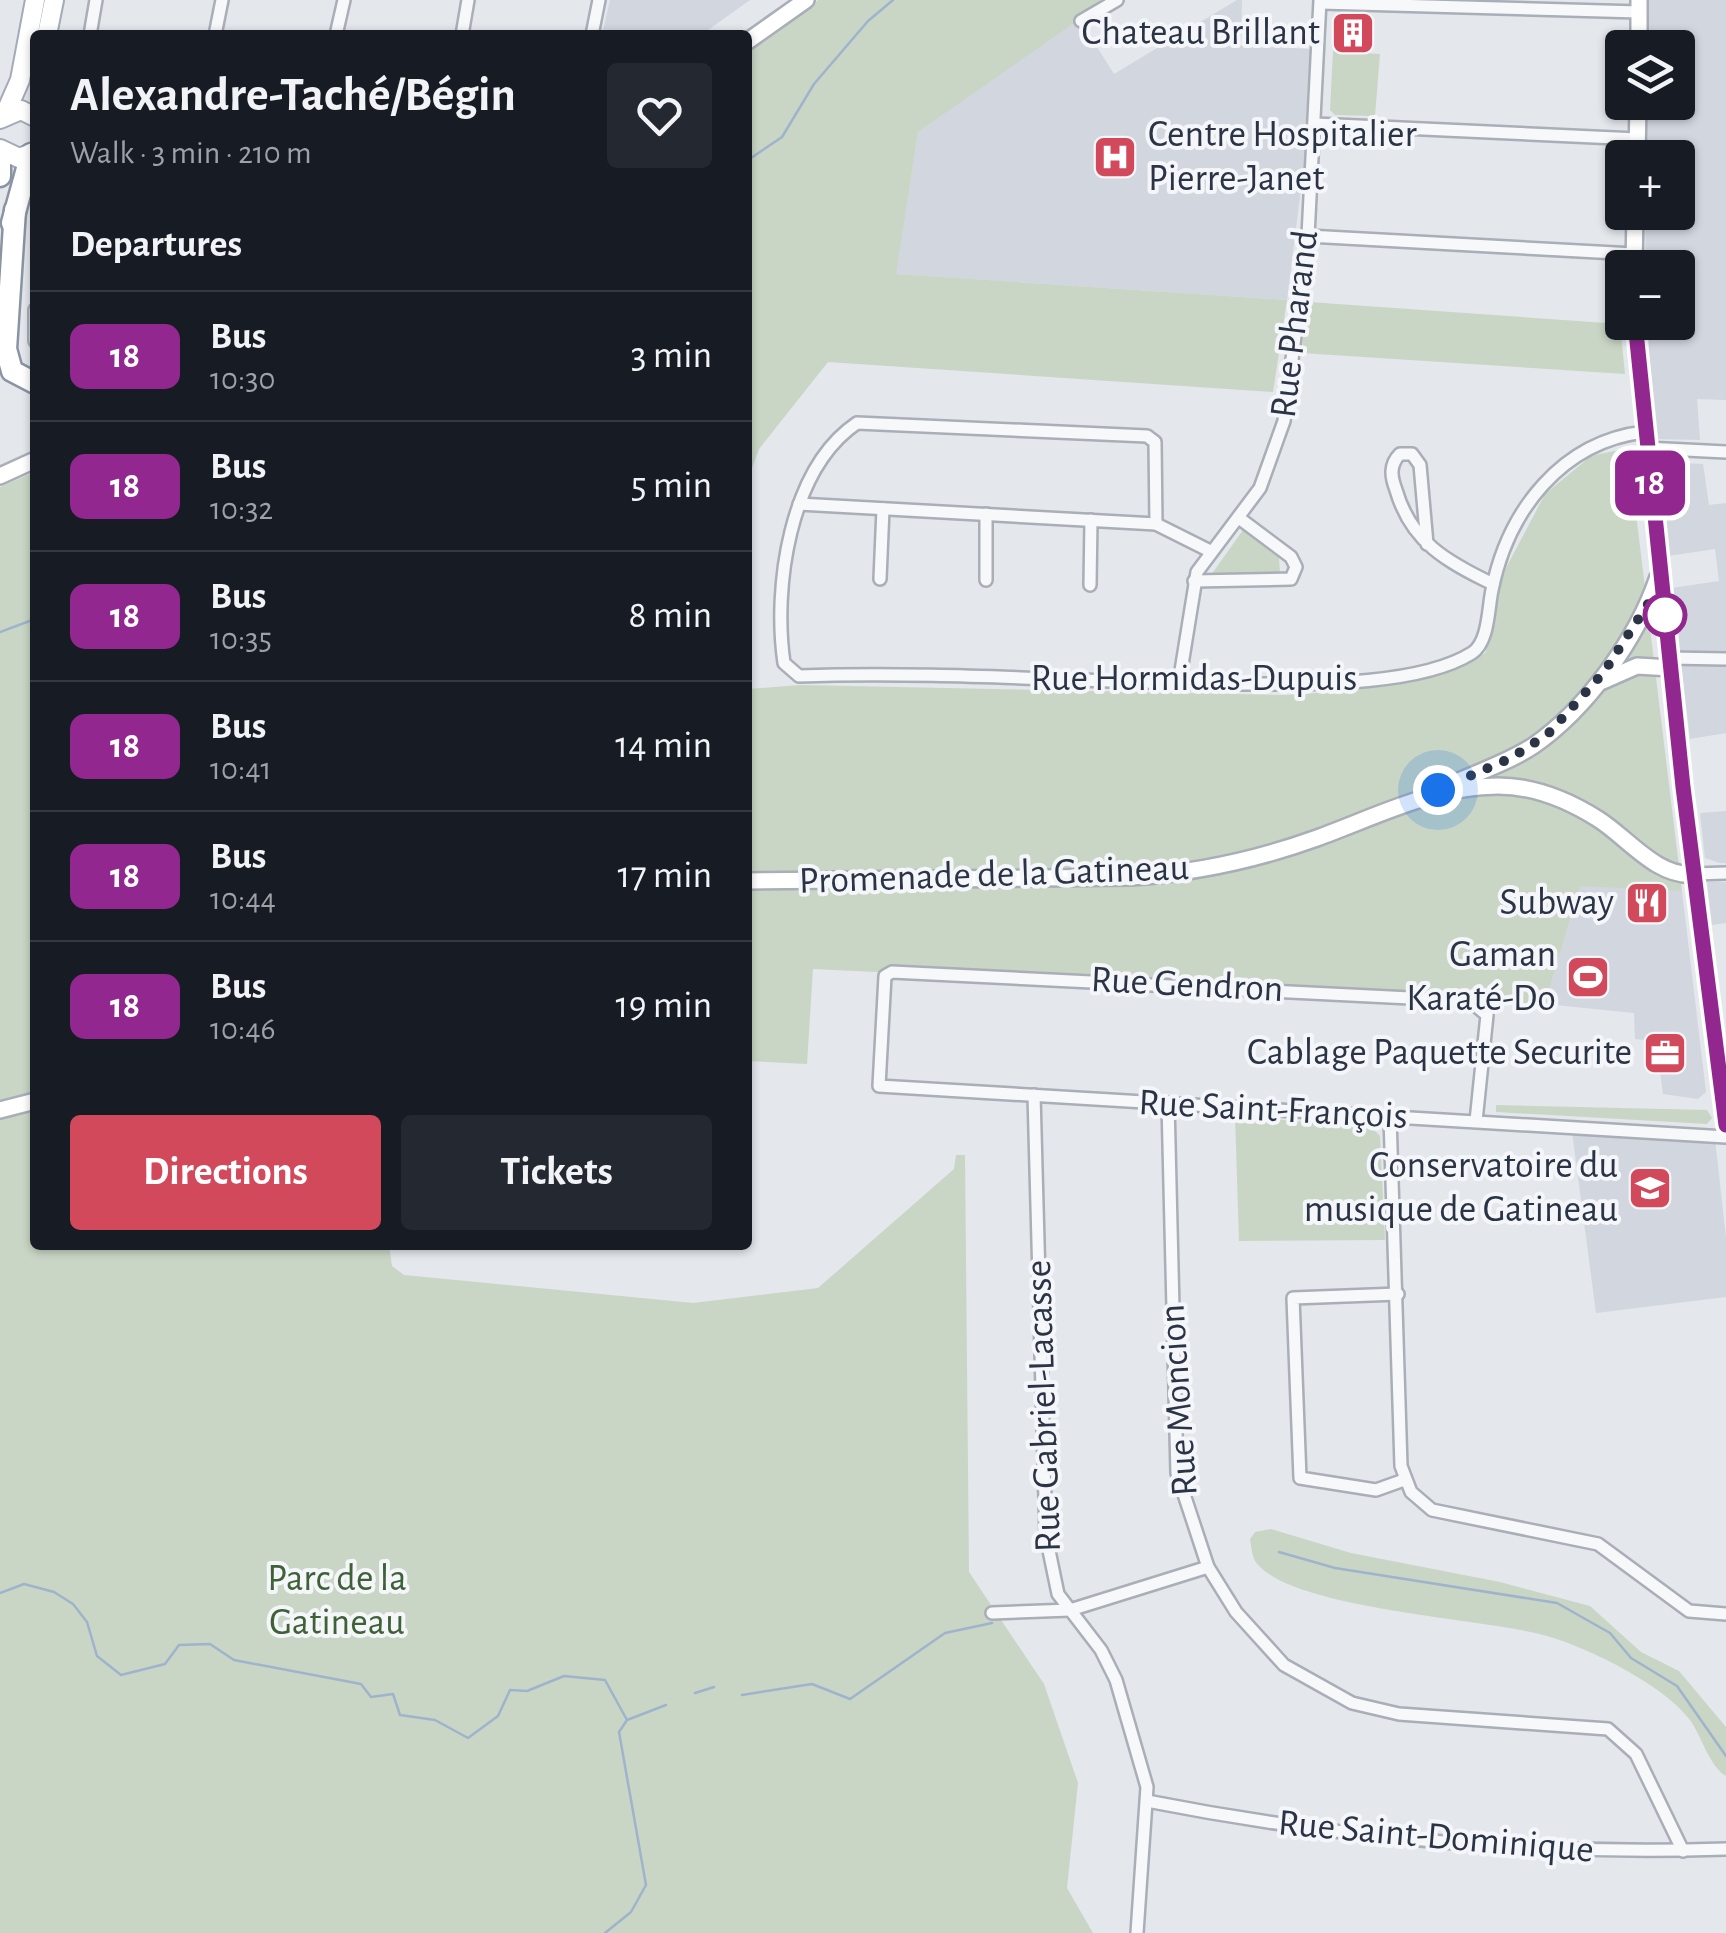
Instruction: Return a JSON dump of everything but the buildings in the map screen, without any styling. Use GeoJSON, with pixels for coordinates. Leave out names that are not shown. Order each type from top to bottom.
{"type":"FeatureCollection","features":[{"type":"Feature","properties":{"kind":"highway"},"geometry":{"type":"LineString","coordinates":[[0,163],[0,176]]}},
{"type":"Feature","properties":{"kind":"highway"},"geometry":{"type":"LineString","coordinates":[[0,284],[15,210],[30,164]]}},
{"type":"Feature","properties":{"kind":"highway"},"geometry":{"type":"LineString","coordinates":[[15,210],[6,350],[12,371],[30,380]]}},
{"type":"Feature","properties":{"kind":"main road"},"geometry":{"type":"LineString","coordinates":[[2,116],[20,80],[36,0]]}},
{"type":"Feature","properties":{"kind":"main road"},"geometry":{"type":"LineString","coordinates":[[48,30],[54,0]]}},
{"type":"Feature","properties":{"kind":"main road"},"geometry":{"type":"LineString","coordinates":[[2,116],[21,110],[30,114]]}},
{"type":"Feature","properties":{"kind":"main road"},"geometry":{"type":"LineString","coordinates":[[0,149],[14,158],[30,153]]}},
{"type":"Feature","properties":{"kind":"street"},"geometry":{"type":"LineString","coordinates":[[91,30],[96,0]]}},
{"type":"Feature","properties":{"kind":"street"},"geometry":{"type":"LineString","coordinates":[[216,30],[222,0]]}},
{"type":"Feature","properties":{"kind":"street"},"geometry":{"type":"LineString","coordinates":[[337,30],[344,0]]}},
{"type":"Feature","properties":{"kind":"street"},"geometry":{"type":"LineString","coordinates":[[463,30],[468,0]]}},
{"type":"Feature","properties":{"kind":"street"},"geometry":{"type":"LineString","coordinates":[[593,30],[599,0]]}},
{"type":"Feature","properties":{"kind":"street"},"geometry":{"type":"LineString","coordinates":[[752,38],[806,0]]}},
{"type":"Feature","properties":{"kind":"street"},"geometry":{"type":"LineString","coordinates":[[1081,21],[1117,0]]}},
{"type":"Feature","properties":{"kind":"street"},"geometry":{"type":"LineString","coordinates":[[1320,1],[1639,6]]}},
{"type":"Feature","properties":{"kind":"street","name":"Rue Pharand"},"geometry":{"type":"LineString","coordinates":[[1179,683],[1194,582],[1210,551],[1239,518],[1268,473],[1284,421],[1308,236],[1320,1]]}},
{"type":"Feature","properties":{"kind":"street"},"geometry":{"type":"LineString","coordinates":[[1315,124],[1637,139],[1638,120]]}},
{"type":"Feature","properties":{"kind":"street"},"geometry":{"type":"LineString","coordinates":[[1308,236],[1605,259]]}},
{"type":"Feature","properties":{"kind":"street"},"geometry":{"type":"LineString","coordinates":[[1637,340],[1694,874],[1726,1125]]}},
{"type":"Feature","properties":{"kind":"street"},"geometry":{"type":"LineString","coordinates":[[1156,524],[1156,448],[1152,439],[1136,434],[863,422],[844,434],[810,477],[799,504],[1156,524],[1210,551]]}},
{"type":"Feature","properties":{"kind":"street","name":"Rue Hormidas-Dupuis"},"geometry":{"type":"LineString","coordinates":[[799,504],[785,557],[783,658],[790,672],[799,676],[1351,682],[1449,662],[1475,651],[1482,642],[1493,584],[1512,534],[1540,485],[1592,446],[1645,440],[1726,452]]}},
{"type":"Feature","properties":{"kind":"street"},"geometry":{"type":"LineString","coordinates":[[1427,544],[1420,465],[1412,454],[1400,454],[1392,466],[1395,488],[1409,523],[1427,544],[1455,568],[1493,584]]}},
{"type":"Feature","properties":{"kind":"street"},"geometry":{"type":"LineString","coordinates":[[0,476],[30,462]]}},
{"type":"Feature","properties":{"kind":"street"},"geometry":{"type":"LineString","coordinates":[[880,579],[883,509]]}},
{"type":"Feature","properties":{"kind":"street"},"geometry":{"type":"LineString","coordinates":[[986,514],[986,580]]}},
{"type":"Feature","properties":{"kind":"street"},"geometry":{"type":"LineString","coordinates":[[1194,582],[1291,579],[1296,567],[1291,558],[1239,518]]}},
{"type":"Feature","properties":{"kind":"street"},"geometry":{"type":"LineString","coordinates":[[1090,585],[1091,520]]}},
{"type":"Feature","properties":{"kind":"street","name":"Promenade de la Gatineau"},"geometry":{"type":"LineString","coordinates":[[752,881],[1113,877],[1194,871],[1273,853],[1409,803],[1536,744],[1587,692],[1635,627],[1660,574]]}},
{"type":"Feature","properties":{"kind":"street"},"geometry":{"type":"LineString","coordinates":[[1670,663],[1726,659]]}},
{"type":"Feature","properties":{"kind":"street","name":"Promenade de la Gatineau"},"geometry":{"type":"LineString","coordinates":[[1587,692],[1628,668],[1670,663]]}},
{"type":"Feature","properties":{"kind":"street","name":"Promenade de la Gatineau"},"geometry":{"type":"LineString","coordinates":[[1409,803],[1480,787],[1528,789],[1587,812],[1669,870],[1694,874]]}},
{"type":"Feature","properties":{"kind":"street"},"geometry":{"type":"LineString","coordinates":[[1694,874],[1726,872]]}},
{"type":"Feature","properties":{"kind":"street","name":"Rue Gendron"},"geometry":{"type":"LineString","coordinates":[[879,1086],[885,976],[892,972],[1318,991],[1470,1000],[1480,1005],[1487,1015],[1476,1121]]}},
{"type":"Feature","properties":{"kind":"street","name":"Rue Saint-François"},"geometry":{"type":"LineString","coordinates":[[879,1086],[1726,1137]]}},
{"type":"Feature","properties":{"kind":"street","name":"Rue Gabriel-Lacasse"},"geometry":{"type":"LineString","coordinates":[[1034,1096],[1042,1494],[1054,1586],[1116,1680],[1147,1801],[1137,1933]]}},
{"type":"Feature","properties":{"kind":"street"},"geometry":{"type":"LineString","coordinates":[[0,1110],[30,1102]]}},
{"type":"Feature","properties":{"kind":"street","name":"Rue Moncion"},"geometry":{"type":"LineString","coordinates":[[1168,1103],[1176,1458],[1188,1518],[1208,1566],[1247,1626],[1284,1666],[1352,1703],[1399,1714],[1597,1726],[1618,1735],[1636,1754],[1683,1850]]}},
{"type":"Feature","properties":{"kind":"street"},"geometry":{"type":"LineString","coordinates":[[1390,1117],[1404,1480],[1432,1510],[1598,1544],[1689,1611],[1726,1614]]}},
{"type":"Feature","properties":{"kind":"street"},"geometry":{"type":"LineString","coordinates":[[1398,1294],[1293,1298],[1294,1378],[1300,1478],[1376,1490],[1404,1480]]}},
{"type":"Feature","properties":{"kind":"street"},"geometry":{"type":"LineString","coordinates":[[992,1613],[1070,1610],[1208,1566]]}},
{"type":"Feature","properties":{"kind":"street","name":"Rue Saint-Dominique"},"geometry":{"type":"LineString","coordinates":[[1147,1801],[1388,1840],[1596,1853],[1726,1849]]}},
{"type":"Feature","properties":{"kind":"shaded area"},"geometry":{"type":"Polygon","coordinates":[[[610,0],[750,0],[708,30],[603,30],[610,0]]]}},
{"type":"Feature","properties":{"kind":"shaded area","name":"Centre Hospitalier Pierre-Janet"},"geometry":{"type":"Polygon","coordinates":[[[1242,0],[1241,45],[1310,49],[1306,123],[1320,124],[1316,181],[1302,181],[1287,300],[895,274],[918,132],[1078,17],[1114,74],[1242,0]]]}},
{"type":"Feature","properties":{"kind":"shaded area"},"geometry":{"type":"Polygon","coordinates":[[[1647,0],[1726,0],[1726,400],[1697,399],[1700,440],[1655,439],[1649,340],[1695,340],[1695,250],[1646,250],[1645,230],[1695,230],[1695,140],[1646,140],[1647,120],[1695,120],[1695,30],[1648,30],[1647,0]]]}},
{"type":"Feature","properties":{"kind":"shaded area"},"geometry":{"type":"Polygon","coordinates":[[[1657,462],[1703,464],[1709,505],[1726,503],[1726,733],[1690,739],[1672,588],[1719,581],[1715,549],[1668,556],[1657,462]]]}},
{"type":"Feature","properties":{"kind":"shaded area"},"geometry":{"type":"Polygon","coordinates":[[[1726,811],[1726,863],[1720,863],[1705,858],[1700,813],[1726,811]]]}},
{"type":"Feature","properties":{"kind":"shaded area"},"geometry":{"type":"Polygon","coordinates":[[[1707,882],[1726,882],[1726,923],[1712,925],[1707,882]]]}},
{"type":"Feature","properties":{"kind":"shaded area"},"geometry":{"type":"Polygon","coordinates":[[[1580,885],[1682,891],[1706,1092],[1698,1099],[1663,1094],[1656,1041],[1635,1039],[1634,1013],[1545,1004],[1580,885]]]}},
{"type":"Feature","properties":{"kind":"shaded area","name":"Conservatoire du musique de Gatineau"},"geometry":{"type":"Polygon","coordinates":[[[1572,1132],[1715,1139],[1726,1238],[1726,1297],[1596,1313],[1572,1132]]]}},
{"type":"Feature","properties":{"kind":"green space"},"geometry":{"type":"Polygon","coordinates":[[[818,0],[1107,0],[918,132],[896,274],[1287,300],[1273,392],[828,362],[759,449],[752,468],[752,48],[818,0]]]}},
{"type":"Feature","properties":{"kind":"green space"},"geometry":{"type":"Polygon","coordinates":[[[1333,51],[1380,54],[1375,116],[1335,115],[1330,110],[1333,51]]]}},
{"type":"Feature","properties":{"kind":"green space"},"geometry":{"type":"Polygon","coordinates":[[[1309,302],[1605,323],[1605,340],[1622,340],[1625,374],[1301,353],[1309,302]]]}},
{"type":"Feature","properties":{"kind":"green space"},"geometry":{"type":"Polygon","coordinates":[[[1628,448],[1682,891],[1580,886],[1545,1004],[813,969],[807,1064],[752,1061],[752,689],[800,685],[1284,695],[1390,685],[1446,673],[1486,652],[1495,589],[1545,494],[1591,456],[1628,448]]]}},
{"type":"Feature","properties":{"kind":"green space","name":"Parc de la Gatineau"},"geometry":{"type":"Polygon","coordinates":[[[30,474],[30,1250],[390,1250],[392,1266],[404,1275],[693,1303],[818,1288],[954,1169],[956,1155],[965,1155],[969,1572],[1044,1684],[1078,1783],[1067,1888],[1093,1933],[0,1933],[0,487],[30,474]]]}},
{"type":"Feature","properties":{"kind":"green space"},"geometry":{"type":"Polygon","coordinates":[[[1243,530],[1279,558],[1280,573],[1211,575],[1243,530]]]}},
{"type":"Feature","properties":{"kind":"green space"},"geometry":{"type":"Polygon","coordinates":[[[1496,1105],[1707,1110],[1712,1118],[1707,1124],[1496,1112],[1496,1105]]]}},
{"type":"Feature","properties":{"kind":"green space"},"geometry":{"type":"Polygon","coordinates":[[[1235,1115],[1373,1129],[1380,1136],[1385,1240],[1239,1241],[1235,1115]]]}},
{"type":"Feature","properties":{"kind":"green space"},"geometry":{"type":"Polygon","coordinates":[[[1271,1529],[1351,1553],[1500,1582],[1590,1606],[1641,1652],[1679,1671],[1726,1727],[1726,1776],[1678,1707],[1625,1669],[1547,1636],[1346,1602],[1306,1591],[1275,1578],[1255,1561],[1250,1539],[1255,1532],[1271,1529]]]}},
{"type":"Feature","properties":{"kind":"waterway"},"geometry":{"type":"LineString","coordinates":[[752,157],[782,137],[814,84],[868,21],[893,0]]}},
{"type":"Feature","properties":{"kind":"waterway"},"geometry":{"type":"LineString","coordinates":[[0,632],[30,621]]}},
{"type":"Feature","properties":{"kind":"waterway"},"geometry":{"type":"LineString","coordinates":[[1279,1552],[1335,1568],[1557,1603],[1610,1633],[1631,1658],[1677,1686],[1726,1756]]}},
{"type":"Feature","properties":{"kind":"waterway"},"geometry":{"type":"LineString","coordinates":[[0,1593],[24,1584],[54,1592],[73,1604],[87,1622],[97,1656],[121,1675],[165,1664],[179,1645],[210,1644],[234,1660],[361,1684],[371,1697],[393,1694],[400,1715],[435,1720],[468,1738],[498,1716],[510,1690],[527,1691],[564,1676],[605,1680],[627,1720]]}},
{"type":"Feature","properties":{"kind":"waterway"},"geometry":{"type":"LineString","coordinates":[[742,1695],[812,1684],[850,1699],[945,1633],[992,1623]]}},
{"type":"Feature","properties":{"kind":"waterway"},"geometry":{"type":"LineString","coordinates":[[695,1693],[714,1687]]}},
{"type":"Feature","properties":{"kind":"waterway"},"geometry":{"type":"LineString","coordinates":[[605,1933],[631,1912],[646,1885],[619,1732],[627,1720],[666,1705]]}},
{"type":"Feature","properties":{"kind":"bus line","name":"18"},"geometry":{"type":"LineString","coordinates":[[1636,340],[1683,787],[1726,1125]]}},
{"type":"Feature","properties":{"kind":"place","name":"Chateau Brillant"},"geometry":{"type":"Point","coordinates":[1353,33]}},
{"type":"Feature","properties":{"kind":"place","name":"Centre Hospitalier Pierre-Janet"},"geometry":{"type":"Point","coordinates":[1115,157]}},
{"type":"Feature","properties":{"kind":"place","name":"Subway"},"geometry":{"type":"Point","coordinates":[1647,903]}},
{"type":"Feature","properties":{"kind":"place","name":"Gaman Karaté-Do"},"geometry":{"type":"Point","coordinates":[1588,977]}},
{"type":"Feature","properties":{"kind":"place","name":"Cablage Paquette Securite"},"geometry":{"type":"Point","coordinates":[1665,1053]}},
{"type":"Feature","properties":{"kind":"place","name":"Conservatoire du musique de Gatineau"},"geometry":{"type":"Point","coordinates":[1650,1188]}},
{"type":"Feature","properties":{"kind":"route"},"geometry":{"type":"LineString","coordinates":[[1438,790],[1536,744],[1604,672],[1648,604],[1665,615]]}}]}
